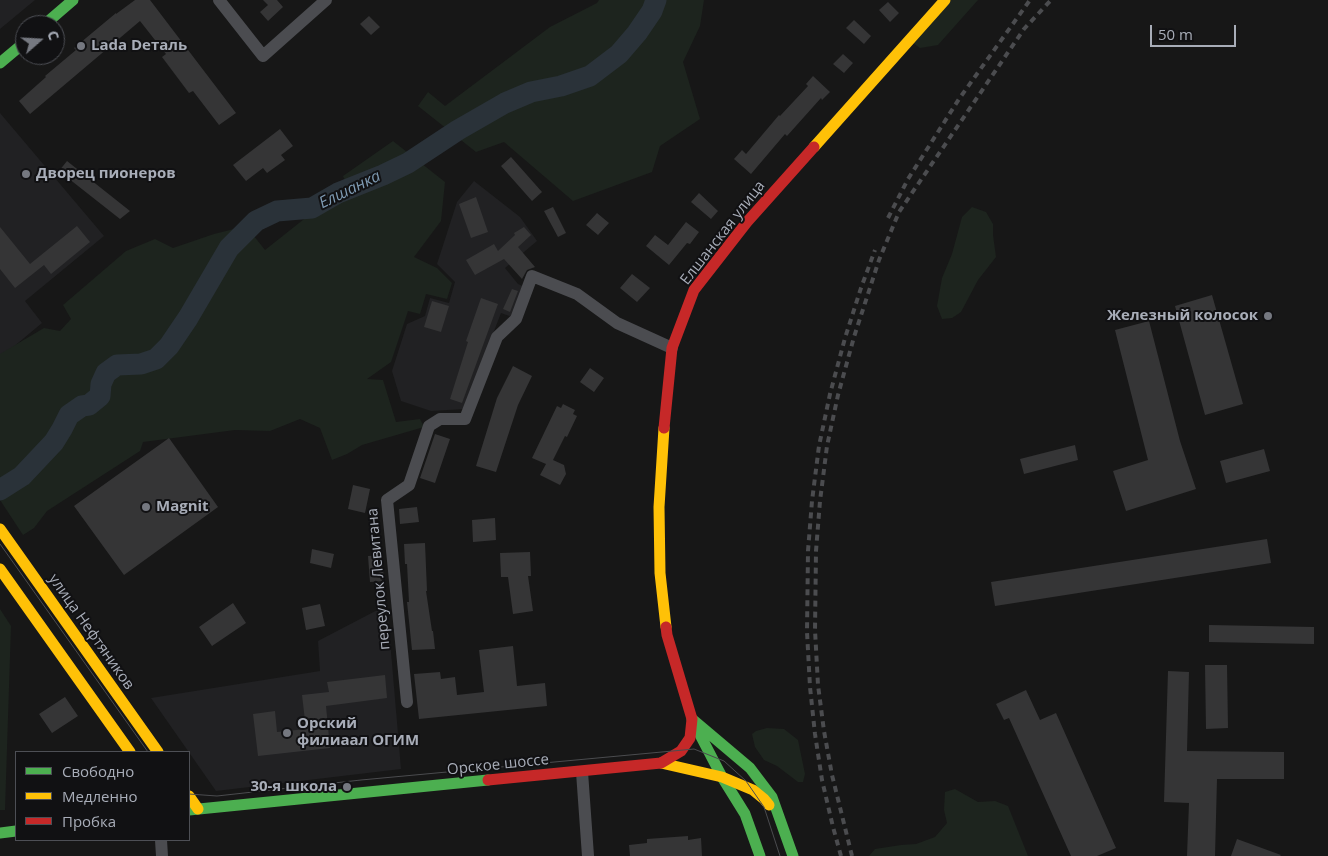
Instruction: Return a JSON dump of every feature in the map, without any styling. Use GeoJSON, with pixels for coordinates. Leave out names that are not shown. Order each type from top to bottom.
{"type":"FeatureCollection","features":[{"type":"Feature","properties":{"kind":"main road"},"geometry":{"type":"LineString","coordinates":[[56,15],[73,0]]}},
{"type":"Feature","properties":{"kind":"main road","name":"Елшанская улица"},"geometry":{"type":"LineString","coordinates":[[722,777],[692,719],[668,636],[660,573],[659,507],[664,424],[672,348],[694,290],[747,222],[945,0]]}},
{"type":"Feature","properties":{"kind":"main road"},"geometry":{"type":"LineString","coordinates":[[0,63],[15,50]]}},
{"type":"Feature","properties":{"kind":"main road","name":"улица Нефтяников"},"geometry":{"type":"LineString","coordinates":[[3,534],[157,751]]}},
{"type":"Feature","properties":{"kind":"main road"},"geometry":{"type":"LineString","coordinates":[[0,569],[129,751]]}},
{"type":"Feature","properties":{"kind":"main road"},"geometry":{"type":"LineString","coordinates":[[661,763],[681,751],[690,738],[692,719]]}},
{"type":"Feature","properties":{"kind":"main road"},"geometry":{"type":"LineString","coordinates":[[692,719],[750,768],[772,797],[793,856]]}},
{"type":"Feature","properties":{"kind":"main road","name":"Орское шоссе"},"geometry":{"type":"LineString","coordinates":[[193,809],[661,763],[722,777],[753,790],[764,799],[780,819]]}},
{"type":"Feature","properties":{"kind":"main road"},"geometry":{"type":"LineString","coordinates":[[722,777],[745,814],[760,856]]}},
{"type":"Feature","properties":{"kind":"main road"},"geometry":{"type":"LineString","coordinates":[[0,833],[15,831]]}},
{"type":"Feature","properties":{"kind":"street"},"geometry":{"type":"LineString","coordinates":[[219,0],[263,56],[326,0]]}},
{"type":"Feature","properties":{"kind":"street","name":"переулок Левитана"},"geometry":{"type":"LineString","coordinates":[[407,702],[387,500],[409,485],[429,426],[440,418],[465,418],[497,336],[516,319],[532,276],[577,294],[617,323],[672,348]]}},
{"type":"Feature","properties":{"kind":"street"},"geometry":{"type":"LineString","coordinates":[[582,772],[588,856]]}},
{"type":"Feature","properties":{"kind":"street"},"geometry":{"type":"LineString","coordinates":[[161,841],[162,856]]}},
{"type":"Feature","properties":{"kind":"shaded area"},"geometry":{"type":"Polygon","coordinates":[[[0,0],[35,0],[15,15],[0,29],[0,0]]]}},
{"type":"Feature","properties":{"kind":"shaded area"},"geometry":{"type":"Polygon","coordinates":[[[599,0],[704,0],[700,26],[683,62],[700,119],[660,146],[652,172],[573,201],[504,142],[476,152],[418,106],[428,92],[445,106],[550,27],[597,3],[599,0]]]}},
{"type":"Feature","properties":{"kind":"shaded area"},"geometry":{"type":"Polygon","coordinates":[[[951,0],[978,0],[938,45],[920,48],[913,43],[951,0]]]}},
{"type":"Feature","properties":{"kind":"shaded area","name":"Дворец пионеров"},"geometry":{"type":"Polygon","coordinates":[[[0,113],[104,236],[25,301],[42,323],[0,358],[0,113]]]}},
{"type":"Feature","properties":{"kind":"shaded area"},"geometry":{"type":"Polygon","coordinates":[[[393,141],[445,182],[441,221],[414,257],[437,268],[452,283],[447,299],[426,294],[420,314],[408,311],[391,362],[367,379],[383,380],[396,422],[420,419],[424,427],[362,445],[332,460],[320,428],[300,419],[270,431],[235,430],[143,442],[140,451],[47,511],[34,528],[23,535],[0,500],[0,354],[44,328],[60,331],[71,319],[63,305],[126,251],[155,239],[173,248],[214,234],[246,226],[265,250],[347,185],[343,176],[393,141]]]}},
{"type":"Feature","properties":{"kind":"shaded area"},"geometry":{"type":"Polygon","coordinates":[[[474,181],[520,217],[537,241],[505,268],[518,284],[527,288],[515,318],[501,313],[464,409],[431,411],[401,401],[392,371],[407,324],[425,316],[430,298],[449,303],[455,282],[437,264],[457,202],[474,181]]]}},
{"type":"Feature","properties":{"kind":"shaded area"},"geometry":{"type":"Polygon","coordinates":[[[972,207],[986,212],[993,224],[996,257],[978,280],[961,312],[952,318],[942,319],[937,306],[942,278],[952,254],[962,217],[972,207]]]}},
{"type":"Feature","properties":{"kind":"shaded area","name":"Орский филиаал ОГИМ"},"geometry":{"type":"Polygon","coordinates":[[[387,605],[401,769],[216,791],[190,754],[190,751],[188,751],[151,698],[320,671],[318,641],[387,605]]]}},
{"type":"Feature","properties":{"kind":"shaded area"},"geometry":{"type":"Polygon","coordinates":[[[0,609],[11,626],[5,810],[0,810],[0,609]]]}},
{"type":"Feature","properties":{"kind":"shaded area"},"geometry":{"type":"Polygon","coordinates":[[[767,728],[784,729],[798,740],[805,774],[803,782],[798,782],[777,766],[764,760],[755,747],[752,734],[767,728]]]}},
{"type":"Feature","properties":{"kind":"shaded area"},"geometry":{"type":"Polygon","coordinates":[[[955,789],[978,802],[995,801],[1008,806],[1028,856],[869,856],[875,849],[916,844],[935,837],[947,823],[944,810],[945,792],[955,789]]]}},
{"type":"Feature","properties":{"kind":"building"},"geometry":{"type":"Polygon","coordinates":[[[135,0],[150,0],[236,113],[219,125],[193,91],[189,93],[162,57],[166,54],[140,21],[30,114],[19,101],[58,65],[65,65],[65,59],[76,50],[74,48],[135,0]]]}},
{"type":"Feature","properties":{"kind":"building"},"geometry":{"type":"Polygon","coordinates":[[[263,0],[277,0],[283,7],[268,21],[260,12],[268,5],[263,0]]]}},
{"type":"Feature","properties":{"kind":"building"},"geometry":{"type":"Polygon","coordinates":[[[888,2],[899,13],[890,22],[879,10],[888,2]]]}},
{"type":"Feature","properties":{"kind":"building"},"geometry":{"type":"Polygon","coordinates":[[[369,16],[380,27],[371,35],[360,24],[369,16]]]}},
{"type":"Feature","properties":{"kind":"building"},"geometry":{"type":"Polygon","coordinates":[[[854,20],[871,36],[864,44],[846,28],[854,20]]]}},
{"type":"Feature","properties":{"kind":"building"},"geometry":{"type":"Polygon","coordinates":[[[843,54],[853,63],[844,73],[833,64],[843,54]]]}},
{"type":"Feature","properties":{"kind":"building"},"geometry":{"type":"Polygon","coordinates":[[[813,76],[830,92],[822,100],[821,98],[787,136],[785,134],[751,174],[734,159],[742,150],[746,154],[779,115],[808,86],[806,84],[813,76]]]}},
{"type":"Feature","properties":{"kind":"building"},"geometry":{"type":"Polygon","coordinates":[[[280,129],[293,146],[281,155],[285,160],[267,173],[263,168],[246,181],[233,165],[280,129]]]}},
{"type":"Feature","properties":{"kind":"building"},"geometry":{"type":"Polygon","coordinates":[[[511,157],[542,192],[532,201],[501,166],[511,157]]]}},
{"type":"Feature","properties":{"kind":"building"},"geometry":{"type":"Polygon","coordinates":[[[67,161],[130,211],[120,219],[59,171],[67,161]]]}},
{"type":"Feature","properties":{"kind":"building"},"geometry":{"type":"Polygon","coordinates":[[[699,193],[718,211],[711,219],[691,202],[699,193]]]}},
{"type":"Feature","properties":{"kind":"building"},"geometry":{"type":"Polygon","coordinates":[[[476,197],[488,232],[471,238],[459,204],[476,197]]]}},
{"type":"Feature","properties":{"kind":"building"},"geometry":{"type":"Polygon","coordinates":[[[553,207],[566,233],[558,237],[544,211],[553,207]]]}},
{"type":"Feature","properties":{"kind":"building"},"geometry":{"type":"Polygon","coordinates":[[[597,213],[609,223],[598,235],[586,225],[597,213]]]}},
{"type":"Feature","properties":{"kind":"building"},"geometry":{"type":"Polygon","coordinates":[[[686,222],[699,232],[669,265],[646,246],[655,235],[668,245],[686,222]]]}},
{"type":"Feature","properties":{"kind":"building"},"geometry":{"type":"Polygon","coordinates":[[[77,226],[90,242],[51,274],[44,265],[15,288],[0,269],[0,227],[30,264],[77,226]]]}},
{"type":"Feature","properties":{"kind":"building"},"geometry":{"type":"Polygon","coordinates":[[[524,227],[531,235],[518,247],[535,267],[527,270],[522,279],[504,259],[475,275],[466,260],[494,244],[498,251],[515,235],[514,233],[524,227]]]}},
{"type":"Feature","properties":{"kind":"building"},"geometry":{"type":"Polygon","coordinates":[[[632,274],[650,288],[637,302],[620,288],[632,274]]]}},
{"type":"Feature","properties":{"kind":"building"},"geometry":{"type":"Polygon","coordinates":[[[512,289],[518,291],[510,312],[503,309],[512,289]]]}},
{"type":"Feature","properties":{"kind":"building"},"geometry":{"type":"Polygon","coordinates":[[[1212,295],[1243,404],[1205,415],[1175,306],[1212,295]]]}},
{"type":"Feature","properties":{"kind":"building"},"geometry":{"type":"Polygon","coordinates":[[[481,298],[498,304],[462,403],[450,399],[468,342],[466,341],[481,298]]]}},
{"type":"Feature","properties":{"kind":"building"},"geometry":{"type":"Polygon","coordinates":[[[432,301],[449,306],[441,332],[424,327],[432,301]]]}},
{"type":"Feature","properties":{"kind":"building"},"geometry":{"type":"Polygon","coordinates":[[[1149,321],[1180,441],[1196,489],[1126,511],[1113,471],[1148,460],[1115,330],[1149,321]]]}},
{"type":"Feature","properties":{"kind":"building"},"geometry":{"type":"Polygon","coordinates":[[[513,366],[532,376],[518,405],[496,472],[476,466],[497,398],[513,366]]]}},
{"type":"Feature","properties":{"kind":"building"},"geometry":{"type":"Polygon","coordinates":[[[590,368],[604,378],[594,392],[580,382],[590,368]]]}},
{"type":"Feature","properties":{"kind":"building"},"geometry":{"type":"Polygon","coordinates":[[[563,404],[575,410],[573,414],[577,416],[553,460],[564,465],[566,474],[560,485],[540,475],[546,464],[532,458],[557,406],[561,408],[563,404]]]}},
{"type":"Feature","properties":{"kind":"building"},"geometry":{"type":"Polygon","coordinates":[[[435,434],[450,439],[435,483],[420,478],[435,434]]]}},
{"type":"Feature","properties":{"kind":"building","name":"Magnit"},"geometry":{"type":"Polygon","coordinates":[[[169,438],[218,507],[124,575],[74,506],[169,438]]]}},
{"type":"Feature","properties":{"kind":"building"},"geometry":{"type":"Polygon","coordinates":[[[1075,445],[1078,460],[1024,474],[1020,459],[1075,445]]]}},
{"type":"Feature","properties":{"kind":"building"},"geometry":{"type":"Polygon","coordinates":[[[1264,449],[1270,471],[1226,483],[1220,461],[1264,449]]]}},
{"type":"Feature","properties":{"kind":"building"},"geometry":{"type":"Polygon","coordinates":[[[353,485],[370,489],[365,513],[348,509],[353,485]]]}},
{"type":"Feature","properties":{"kind":"building"},"geometry":{"type":"Polygon","coordinates":[[[417,507],[419,522],[400,524],[399,509],[417,507]]]}},
{"type":"Feature","properties":{"kind":"building"},"geometry":{"type":"Polygon","coordinates":[[[495,518],[496,540],[473,542],[472,520],[495,518]]]}},
{"type":"Feature","properties":{"kind":"building"},"geometry":{"type":"Polygon","coordinates":[[[1267,539],[1271,563],[995,606],[991,582],[1267,539]]]}},
{"type":"Feature","properties":{"kind":"building"},"geometry":{"type":"Polygon","coordinates":[[[425,543],[426,591],[435,649],[412,650],[404,544],[425,543]]]}},
{"type":"Feature","properties":{"kind":"building"},"geometry":{"type":"Polygon","coordinates":[[[312,549],[334,554],[331,568],[310,563],[312,549]]]}},
{"type":"Feature","properties":{"kind":"building"},"geometry":{"type":"Polygon","coordinates":[[[530,552],[531,576],[528,576],[533,611],[513,614],[508,577],[501,577],[500,553],[530,552]]]}},
{"type":"Feature","properties":{"kind":"building"},"geometry":{"type":"Polygon","coordinates":[[[382,555],[384,581],[370,582],[368,556],[382,555]]]}},
{"type":"Feature","properties":{"kind":"building"},"geometry":{"type":"Polygon","coordinates":[[[233,603],[246,623],[212,646],[199,627],[233,603]]]}},
{"type":"Feature","properties":{"kind":"building"},"geometry":{"type":"Polygon","coordinates":[[[320,604],[325,626],[306,630],[302,608],[320,604]]]}},
{"type":"Feature","properties":{"kind":"building"},"geometry":{"type":"Polygon","coordinates":[[[1209,625],[1314,627],[1314,644],[1209,642],[1209,625]]]}},
{"type":"Feature","properties":{"kind":"building"},"geometry":{"type":"Polygon","coordinates":[[[513,646],[517,686],[545,683],[547,706],[419,719],[414,674],[440,672],[441,679],[455,677],[457,695],[484,692],[479,650],[513,646]]]}},
{"type":"Feature","properties":{"kind":"building"},"geometry":{"type":"Polygon","coordinates":[[[1205,665],[1227,665],[1228,728],[1206,729],[1205,665]]]}},
{"type":"Feature","properties":{"kind":"building"},"geometry":{"type":"Polygon","coordinates":[[[1168,671],[1189,672],[1187,751],[1284,752],[1284,779],[1217,779],[1215,856],[1187,856],[1189,803],[1164,802],[1168,671]]]}},
{"type":"Feature","properties":{"kind":"building"},"geometry":{"type":"Polygon","coordinates":[[[385,675],[387,698],[326,706],[330,748],[258,756],[253,714],[275,711],[277,732],[306,729],[302,695],[329,692],[327,682],[385,675]]]}},
{"type":"Feature","properties":{"kind":"building"},"geometry":{"type":"Polygon","coordinates":[[[1026,690],[1040,720],[1056,713],[1116,848],[1097,856],[1071,856],[1009,718],[1004,720],[996,704],[1026,690]]]}},
{"type":"Feature","properties":{"kind":"building"},"geometry":{"type":"Polygon","coordinates":[[[65,697],[78,716],[52,733],[39,714],[65,697]]]}},
{"type":"Feature","properties":{"kind":"building"},"geometry":{"type":"Polygon","coordinates":[[[688,836],[688,840],[701,838],[702,856],[630,856],[629,845],[647,843],[647,839],[688,836]]]}},
{"type":"Feature","properties":{"kind":"building"},"geometry":{"type":"Polygon","coordinates":[[[1237,839],[1281,855],[1231,856],[1237,839]]]}},
{"type":"Feature","properties":{"kind":"waterway","name":"Елшанка"},"geometry":{"type":"LineString","coordinates":[[0,490],[22,476],[54,442],[69,415],[82,406],[89,405],[100,396],[101,384],[106,373],[117,365],[141,364],[156,359],[169,346],[188,318],[229,248],[256,221],[277,211],[312,208],[338,193],[408,163],[458,130],[505,103],[531,92],[561,86],[590,76],[619,54],[637,33],[652,11],[656,0]]}},
{"type":"Feature","properties":{"kind":"tram line"},"geometry":{"type":"LineString","coordinates":[[0,544],[147,751]]}},
{"type":"Feature","properties":{"kind":"tram line"},"geometry":{"type":"LineString","coordinates":[[190,794],[217,796],[361,780],[694,749],[724,761],[746,781],[764,807],[780,856]]}},
{"type":"Feature","properties":{"kind":"railway"},"geometry":{"type":"LineString","coordinates":[[888,218],[908,179],[959,99],[1030,0]]}},
{"type":"Feature","properties":{"kind":"railway"},"geometry":{"type":"LineString","coordinates":[[852,856],[832,775],[824,731],[818,685],[815,630],[816,551],[820,501],[827,446],[838,395],[854,337],[879,260],[899,212],[1024,29],[1051,0]]}},
{"type":"Feature","properties":{"kind":"railway"},"geometry":{"type":"LineString","coordinates":[[841,856],[822,780],[815,734],[807,632],[808,551],[819,446],[830,394],[845,338],[875,250]]}},
{"type":"Feature","properties":{"kind":"traffic: fast"},"geometry":{"type":"LineString","coordinates":[[56,15],[73,0]]}},
{"type":"Feature","properties":{"kind":"traffic: fast"},"geometry":{"type":"LineString","coordinates":[[0,63],[15,50]]}},
{"type":"Feature","properties":{"kind":"traffic: fast"},"geometry":{"type":"LineString","coordinates":[[692,719],[750,768],[772,797],[793,856]]}},
{"type":"Feature","properties":{"kind":"traffic: fast"},"geometry":{"type":"LineString","coordinates":[[696,727],[722,777],[745,814],[760,856]]}},
{"type":"Feature","properties":{"kind":"traffic: fast"},"geometry":{"type":"LineString","coordinates":[[190,810],[488,780]]}},
{"type":"Feature","properties":{"kind":"traffic: fast"},"geometry":{"type":"LineString","coordinates":[[0,833],[15,831]]}},
{"type":"Feature","properties":{"kind":"traffic: slow"},"geometry":{"type":"LineString","coordinates":[[814,147],[945,0]]}},
{"type":"Feature","properties":{"kind":"traffic: slow"},"geometry":{"type":"LineString","coordinates":[[664,428],[659,507],[660,573],[666,627]]}},
{"type":"Feature","properties":{"kind":"traffic: slow"},"geometry":{"type":"LineString","coordinates":[[0,529],[157,751]]}},
{"type":"Feature","properties":{"kind":"traffic: slow"},"geometry":{"type":"LineString","coordinates":[[0,569],[129,751]]}},
{"type":"Feature","properties":{"kind":"traffic: slow"},"geometry":{"type":"LineString","coordinates":[[661,763],[722,777],[753,790],[769,805]]}},
{"type":"Feature","properties":{"kind":"traffic: slow"},"geometry":{"type":"LineString","coordinates":[[190,797],[198,809]]}},
{"type":"Feature","properties":{"kind":"traffic: jam"},"geometry":{"type":"LineString","coordinates":[[664,428],[672,348],[694,290],[747,222],[814,147]]}},
{"type":"Feature","properties":{"kind":"traffic: jam"},"geometry":{"type":"LineString","coordinates":[[488,780],[661,763],[681,751],[690,738],[692,719],[666,627]]}},
{"type":"Feature","properties":{"kind":"place","name":"Lada Dеталь"},"geometry":{"type":"Point","coordinates":[81,46]}},
{"type":"Feature","properties":{"kind":"place","name":"Дворец пионеров"},"geometry":{"type":"Point","coordinates":[26,174]}},
{"type":"Feature","properties":{"kind":"place","name":"Железный колосок"},"geometry":{"type":"Point","coordinates":[1268,316]}},
{"type":"Feature","properties":{"kind":"place","name":"Magnit"},"geometry":{"type":"Point","coordinates":[146,507]}},
{"type":"Feature","properties":{"kind":"place","name":"Орский филиаал ОГИМ"},"geometry":{"type":"Point","coordinates":[287,733]}},
{"type":"Feature","properties":{"kind":"place","name":"30-я школа"},"geometry":{"type":"Point","coordinates":[347,787]}}]}
